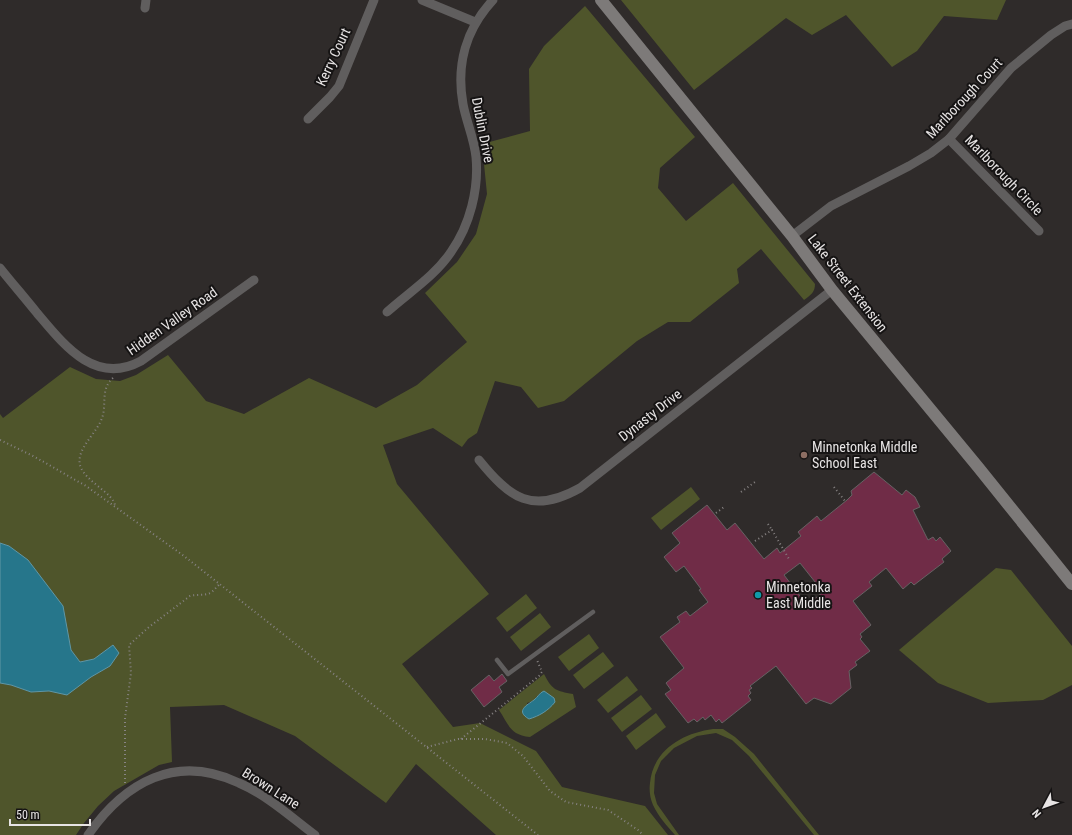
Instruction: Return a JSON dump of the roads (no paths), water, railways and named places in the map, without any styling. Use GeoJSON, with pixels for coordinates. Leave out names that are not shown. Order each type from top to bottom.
{"type":"FeatureCollection","features":[{"type":"Feature","properties":{"kind":"street","name":"Kerry Court"},"geometry":{"type":"LineString","coordinates":[[308,119],[339,86],[374,0]]}},
{"type":"Feature","properties":{"kind":"street"},"geometry":{"type":"LineString","coordinates":[[422,0],[475,22]]}},
{"type":"Feature","properties":{"kind":"street","name":"Dublin Drive"},"geometry":{"type":"LineString","coordinates":[[387,312],[423,281],[451,252],[461,235],[469,216],[474,197],[476,157],[463,105],[460,85],[461,64],[466,44],[475,22],[493,0]]}},
{"type":"Feature","properties":{"kind":"street","name":"Lake Street Extension"},"geometry":{"type":"LineString","coordinates":[[602,0],[792,236],[832,290],[1072,584]]}},
{"type":"Feature","properties":{"kind":"street","name":"Marlborough Court"},"geometry":{"type":"LineString","coordinates":[[792,236],[831,206],[931,153],[949,139],[1011,68],[1051,34],[1065,26],[1072,24]]}},
{"type":"Feature","properties":{"kind":"street","name":"Marlborough Circle"},"geometry":{"type":"LineString","coordinates":[[949,139],[1039,231]]}},
{"type":"Feature","properties":{"kind":"street","name":"Hidden Valley Road"},"geometry":{"type":"LineString","coordinates":[[0,268],[58,339],[70,350],[90,364],[102,368],[119,369],[132,366],[141,361],[254,280]]}},
{"type":"Feature","properties":{"kind":"street","name":"Dynasty Drive"},"geometry":{"type":"LineString","coordinates":[[479,460],[495,480],[515,496],[528,500],[540,501],[553,500],[565,496],[580,488],[832,290]]}},
{"type":"Feature","properties":{"kind":"street","name":"Brown Lane"},"geometry":{"type":"LineString","coordinates":[[88,835],[108,809],[126,794],[151,778],[185,770],[216,773],[240,783],[272,803],[315,835]]}},
{"type":"Feature","properties":{"kind":"lane"},"geometry":{"type":"LineString","coordinates":[[497,660],[508,674],[593,612]]}},
{"type":"Feature","properties":{"kind":"water"},"geometry":{"type":"Polygon","coordinates":[[[0,543],[9,546],[28,560],[63,606],[71,650],[80,662],[94,659],[113,645],[119,653],[110,666],[91,677],[67,695],[49,691],[31,692],[0,683],[0,543]]]}},
{"type":"Feature","properties":{"kind":"water"},"geometry":{"type":"Polygon","coordinates":[[[544,691],[554,698],[555,702],[543,713],[529,719],[523,713],[524,708],[544,691]]]}},
{"type":"Feature","properties":{"kind":"place","name":"Minnetonka Middle School East"},"geometry":{"type":"Point","coordinates":[804,455]}},
{"type":"Feature","properties":{"kind":"place","name":"Minnetonka East Middle"},"geometry":{"type":"Point","coordinates":[758,595]}}]}
